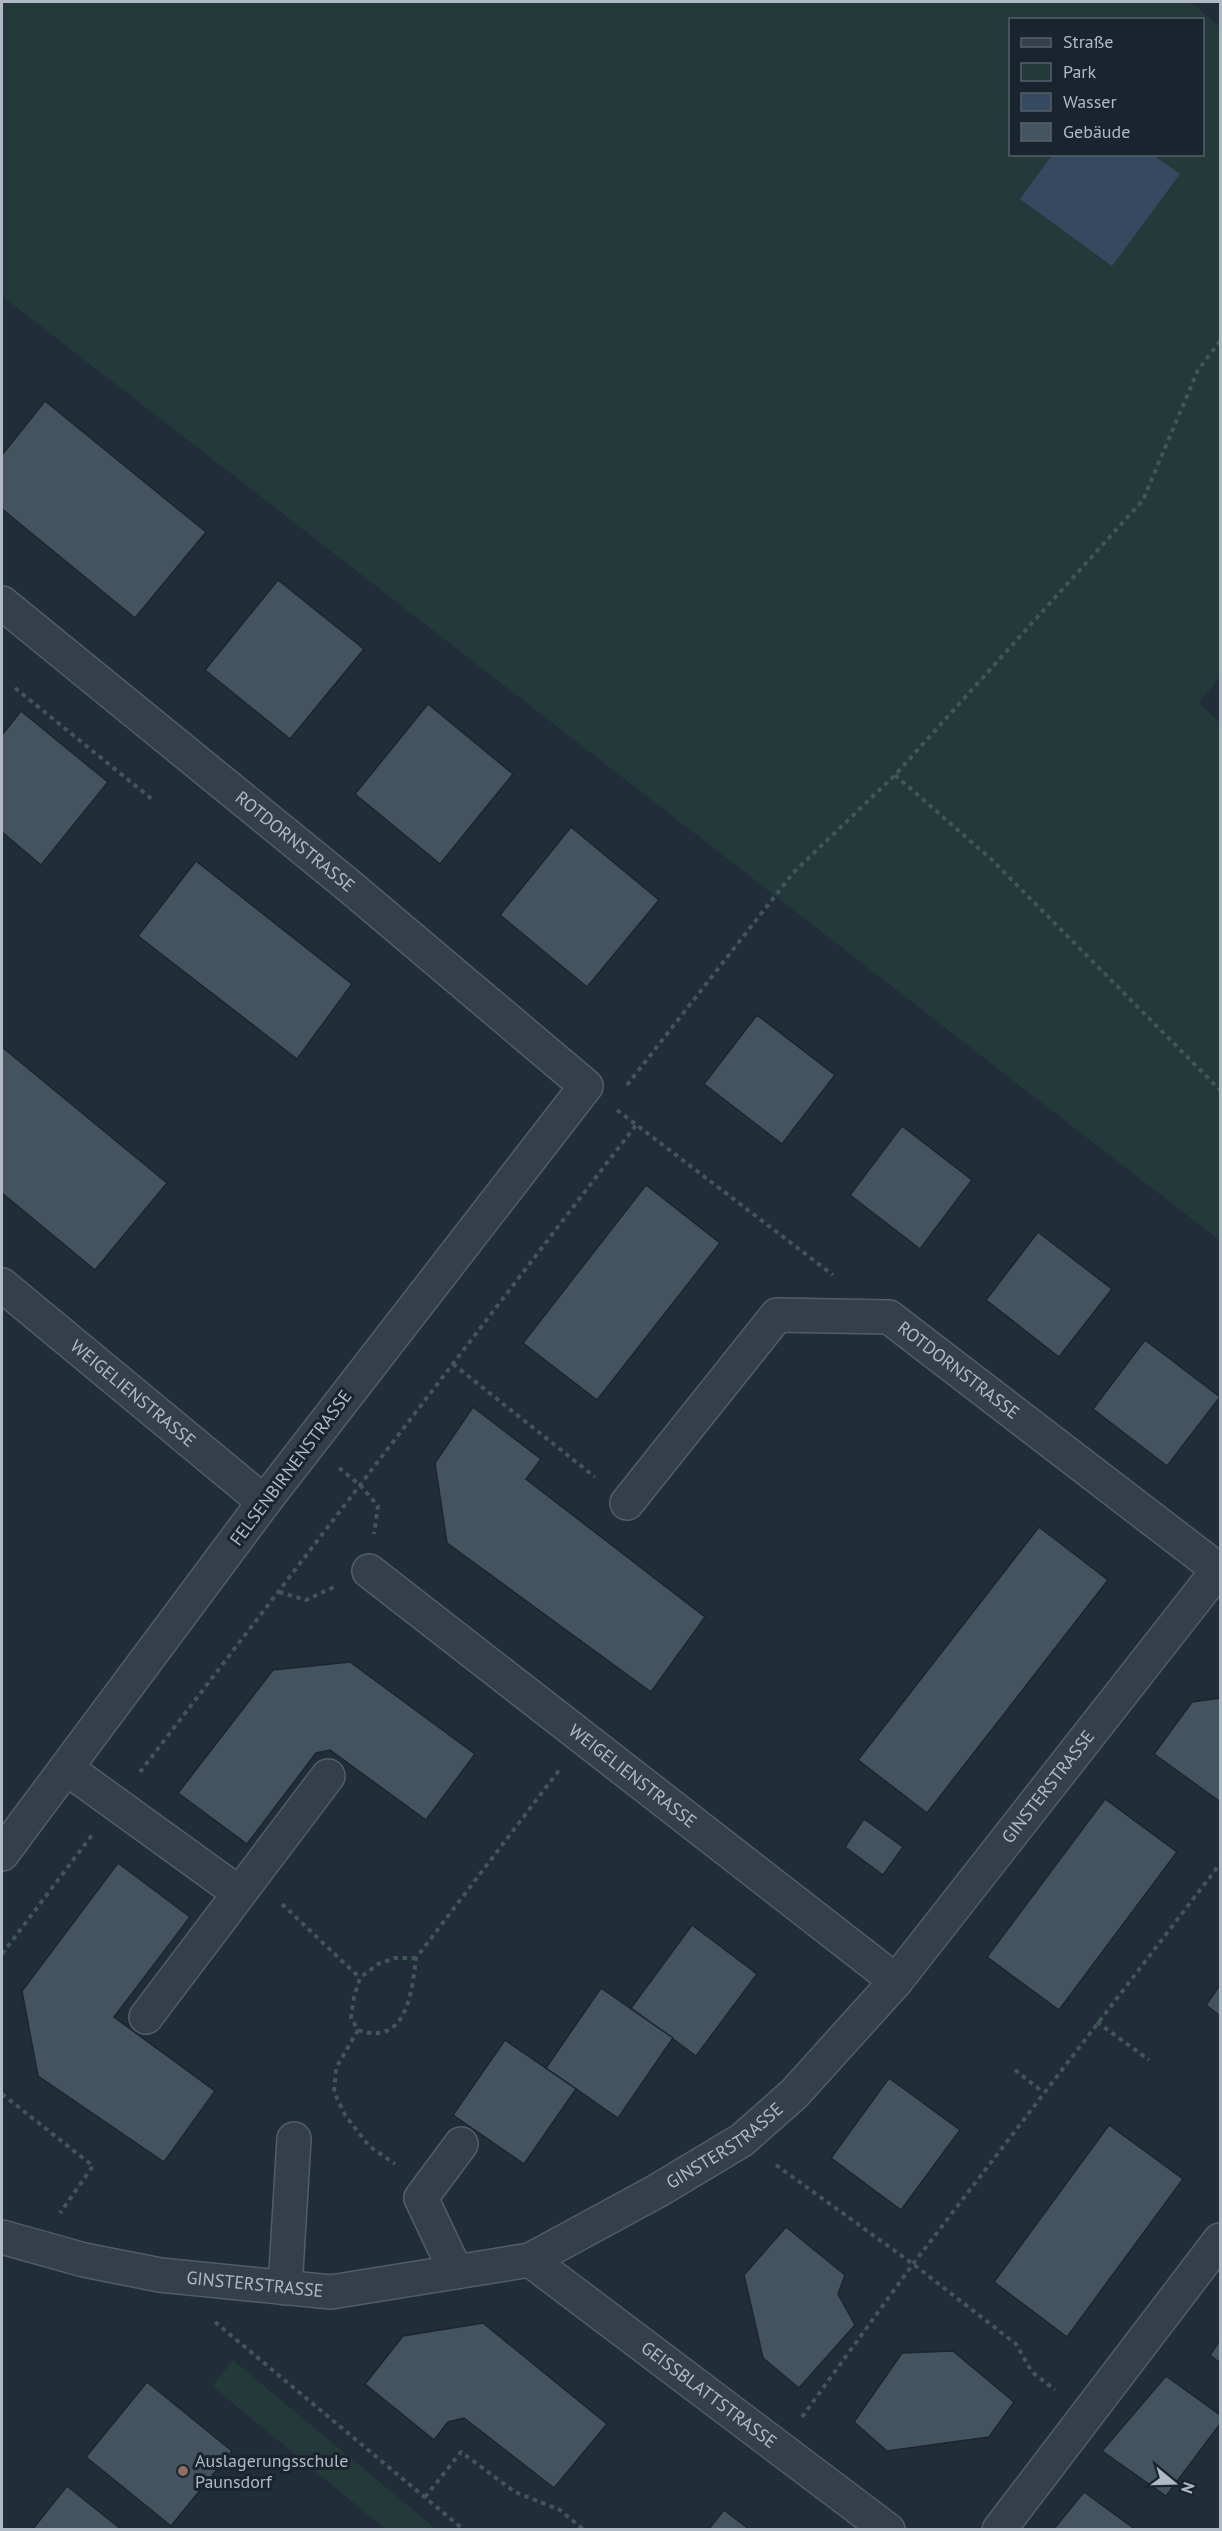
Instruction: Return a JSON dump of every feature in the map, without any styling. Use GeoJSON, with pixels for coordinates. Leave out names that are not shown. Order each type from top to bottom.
{"type":"FeatureCollection","features":[{"type":"Feature","properties":{"kind":"street","name":"ROTDORNSTRASSE"},"geometry":{"type":"LineString","coordinates":[[2,603],[348,885],[598,1096]]}},
{"type":"Feature","properties":{"kind":"street","name":"FELSENBIRNENSTRASSE"},"geometry":{"type":"LineString","coordinates":[[2,1854],[309,1443],[598,1096]]}},
{"type":"Feature","properties":{"kind":"street","name":"WEIGELIENSTRASSE"},"geometry":{"type":"LineString","coordinates":[[2,1285],[264,1502]]}},
{"type":"Feature","properties":{"kind":"street","name":"ROTDORNSTRASSE"},"geometry":{"type":"LineString","coordinates":[[627,1503],[777,1314],[889,1317],[1220,1570]]}},
{"type":"Feature","properties":{"kind":"street","name":"GINSTERSTRASSE"},"geometry":{"type":"LineString","coordinates":[[2,2237],[84,2260],[160,2275],[331,2292],[530,2259],[657,2191],[742,2140],[794,2094],[896,1981],[1220,1570]]}},
{"type":"Feature","properties":{"kind":"street","name":"WEIGELIENSTRASSE"},"geometry":{"type":"LineString","coordinates":[[369,1571],[896,1981]]}},
{"type":"Feature","properties":{"kind":"street"},"geometry":{"type":"LineString","coordinates":[[66,1768],[116,1804],[246,1885]]}},
{"type":"Feature","properties":{"kind":"street"},"geometry":{"type":"LineString","coordinates":[[146,2017],[328,1776]]}},
{"type":"Feature","properties":{"kind":"street"},"geometry":{"type":"LineString","coordinates":[[285,2288],[294,2139]]}},
{"type":"Feature","properties":{"kind":"street"},"geometry":{"type":"LineString","coordinates":[[456,2271],[421,2198],[461,2144]]}},
{"type":"Feature","properties":{"kind":"street"},"geometry":{"type":"LineString","coordinates":[[999,2529],[1221,2240]]}},
{"type":"Feature","properties":{"kind":"street","name":"GEISSBLATTSTRASSE"},"geometry":{"type":"LineString","coordinates":[[530,2259],[888,2529]]}},
{"type":"Feature","properties":{"kind":"path"},"geometry":{"type":"LineString","coordinates":[[889,1317],[598,1096],[793,873],[895,775],[1143,500],[1197,370],[1221,341]]}},
{"type":"Feature","properties":{"kind":"path"},"geometry":{"type":"LineString","coordinates":[[15,688],[153,800]]}},
{"type":"Feature","properties":{"kind":"path"},"geometry":{"type":"LineString","coordinates":[[895,775],[992,860],[1221,1090]]}},
{"type":"Feature","properties":{"kind":"path"},"geometry":{"type":"LineString","coordinates":[[2,1954],[636,1125]]}},
{"type":"Feature","properties":{"kind":"path"},"geometry":{"type":"LineString","coordinates":[[453,1364],[627,1503]]}},
{"type":"Feature","properties":{"kind":"path"},"geometry":{"type":"LineString","coordinates":[[279,1592],[306,1600],[369,1571],[378,1506],[360,1485],[309,1443]]}},
{"type":"Feature","properties":{"kind":"path"},"geometry":{"type":"LineString","coordinates":[[416,1958],[395,1958],[378,1964],[360,1978],[351,2018],[358,2030],[372,2035],[392,2029],[405,2013],[413,1991],[416,1958],[584,1737]]}},
{"type":"Feature","properties":{"kind":"path"},"geometry":{"type":"LineString","coordinates":[[779,2449],[913,2264],[1043,2092],[1221,1864]]}},
{"type":"Feature","properties":{"kind":"path"},"geometry":{"type":"LineString","coordinates":[[246,1885],[360,1978]]}},
{"type":"Feature","properties":{"kind":"path"},"geometry":{"type":"LineString","coordinates":[[1098,2022],[1149,2060]]}},
{"type":"Feature","properties":{"kind":"path"},"geometry":{"type":"LineString","coordinates":[[358,2030],[336,2068],[334,2092],[345,2115],[369,2146],[429,2187]]}},
{"type":"Feature","properties":{"kind":"path"},"geometry":{"type":"LineString","coordinates":[[1015,2070],[1043,2092]]}},
{"type":"Feature","properties":{"kind":"path"},"geometry":{"type":"LineString","coordinates":[[2,2094],[93,2166],[37,2247]]}},
{"type":"Feature","properties":{"kind":"path"},"geometry":{"type":"LineString","coordinates":[[742,2140],[913,2264],[1016,2344],[1032,2372],[1087,2415]]}},
{"type":"Feature","properties":{"kind":"path"},"geometry":{"type":"LineString","coordinates":[[206,2314],[464,2529]]}},
{"type":"Feature","properties":{"kind":"path"},"geometry":{"type":"LineString","coordinates":[[425,2497],[461,2452],[515,2492],[560,2510],[584,2529]]}},
{"type":"Feature","properties":{"kind":"green space"},"geometry":{"type":"Polygon","coordinates":[[[2,2],[1191,2],[1220,27],[1220,677],[1199,703],[1220,722],[1220,1241],[2,296],[2,2]]]}},
{"type":"Feature","properties":{"kind":"green space"},"geometry":{"type":"Polygon","coordinates":[[[233,2360],[436,2529],[385,2529],[212,2386],[233,2360]]]}},
{"type":"Feature","properties":{"kind":"water"},"geometry":{"type":"Polygon","coordinates":[[[1051,156],[1154,156],[1180,174],[1112,266],[1020,199],[1051,156]]]}},
{"type":"Feature","properties":{"kind":"building"},"geometry":{"type":"Polygon","coordinates":[[[45,401],[206,532],[135,618],[2,509],[2,455],[45,401]]]}},
{"type":"Feature","properties":{"kind":"building"},"geometry":{"type":"Polygon","coordinates":[[[278,580],[364,649],[290,739],[205,670],[278,580]]]}},
{"type":"Feature","properties":{"kind":"building"},"geometry":{"type":"Polygon","coordinates":[[[428,704],[513,774],[440,864],[355,794],[428,704]]]}},
{"type":"Feature","properties":{"kind":"building"},"geometry":{"type":"Polygon","coordinates":[[[21,711],[108,782],[41,865],[2,832],[2,735],[21,711]]]}},
{"type":"Feature","properties":{"kind":"building"},"geometry":{"type":"Polygon","coordinates":[[[571,827],[659,900],[587,987],[500,915],[571,827]]]}},
{"type":"Feature","properties":{"kind":"building"},"geometry":{"type":"Polygon","coordinates":[[[196,861],[352,984],[297,1059],[138,936],[196,861]]]}},
{"type":"Feature","properties":{"kind":"building"},"geometry":{"type":"Polygon","coordinates":[[[757,1015],[835,1075],[782,1144],[704,1084],[757,1015]]]}},
{"type":"Feature","properties":{"kind":"building"},"geometry":{"type":"Polygon","coordinates":[[[2,1047],[167,1183],[95,1270],[2,1193],[2,1047]]]}},
{"type":"Feature","properties":{"kind":"building"},"geometry":{"type":"Polygon","coordinates":[[[902,1126],[972,1180],[920,1249],[850,1195],[902,1126]]]}},
{"type":"Feature","properties":{"kind":"building"},"geometry":{"type":"Polygon","coordinates":[[[646,1185],[720,1243],[597,1400],[523,1343],[646,1185]]]}},
{"type":"Feature","properties":{"kind":"building"},"geometry":{"type":"Polygon","coordinates":[[[1038,1232],[1112,1289],[1059,1357],[986,1300],[1038,1232]]]}},
{"type":"Feature","properties":{"kind":"building"},"geometry":{"type":"Polygon","coordinates":[[[1145,1340],[1220,1397],[1167,1466],[1093,1409],[1145,1340]]]}},
{"type":"Feature","properties":{"kind":"building"},"geometry":{"type":"Polygon","coordinates":[[[473,1407],[541,1459],[526,1479],[705,1617],[651,1692],[447,1543],[435,1463],[473,1407]]]}},
{"type":"Feature","properties":{"kind":"building"},"geometry":{"type":"Polygon","coordinates":[[[1039,1527],[1108,1580],[927,1813],[858,1760],[1039,1527]]]}},
{"type":"Feature","properties":{"kind":"building"},"geometry":{"type":"Polygon","coordinates":[[[350,1662],[475,1754],[426,1820],[330,1750],[316,1753],[247,1844],[178,1793],[273,1670],[350,1662]]]}},
{"type":"Feature","properties":{"kind":"building"},"geometry":{"type":"Polygon","coordinates":[[[1220,1698],[1219,1801],[1154,1754],[1192,1702],[1220,1698]]]}},
{"type":"Feature","properties":{"kind":"building"},"geometry":{"type":"Polygon","coordinates":[[[1105,1799],[1177,1852],[1059,2010],[987,1957],[1105,1799]]]}},
{"type":"Feature","properties":{"kind":"building"},"geometry":{"type":"Polygon","coordinates":[[[864,1819],[903,1847],[883,1875],[845,1847],[864,1819]]]}},
{"type":"Feature","properties":{"kind":"building"},"geometry":{"type":"Polygon","coordinates":[[[118,1863],[190,1917],[114,2017],[215,2091],[164,2162],[38,2076],[22,1991],[118,1863]]]}},
{"type":"Feature","properties":{"kind":"building"},"geometry":{"type":"Polygon","coordinates":[[[692,1925],[757,1974],[696,2056],[631,2008],[692,1925]]]}},
{"type":"Feature","properties":{"kind":"building"},"geometry":{"type":"Polygon","coordinates":[[[1220,1985],[1220,2016],[1206,2005],[1220,1985]]]}},
{"type":"Feature","properties":{"kind":"building"},"geometry":{"type":"Polygon","coordinates":[[[601,1988],[673,2038],[618,2118],[546,2068],[601,1988]]]}},
{"type":"Feature","properties":{"kind":"building"},"geometry":{"type":"Polygon","coordinates":[[[505,2040],[576,2089],[524,2164],[453,2115],[505,2040]]]}},
{"type":"Feature","properties":{"kind":"building"},"geometry":{"type":"Polygon","coordinates":[[[889,2078],[960,2130],[901,2210],[831,2158],[889,2078]]]}},
{"type":"Feature","properties":{"kind":"building"},"geometry":{"type":"Polygon","coordinates":[[[1109,2125],[1183,2179],[1067,2337],[994,2282],[1109,2125]]]}},
{"type":"Feature","properties":{"kind":"building"},"geometry":{"type":"Polygon","coordinates":[[[786,2227],[845,2275],[838,2294],[855,2325],[799,2388],[763,2358],[744,2275],[786,2227]]]}},
{"type":"Feature","properties":{"kind":"building"},"geometry":{"type":"Polygon","coordinates":[[[483,2323],[607,2424],[554,2488],[464,2418],[448,2422],[434,2440],[365,2384],[403,2336],[483,2323]]]}},
{"type":"Feature","properties":{"kind":"building"},"geometry":{"type":"Polygon","coordinates":[[[1220,2340],[1220,2363],[1210,2355],[1220,2340]]]}},
{"type":"Feature","properties":{"kind":"building"},"geometry":{"type":"Polygon","coordinates":[[[953,2351],[1014,2402],[989,2437],[887,2451],[854,2422],[902,2353],[953,2351]]]}},
{"type":"Feature","properties":{"kind":"building"},"geometry":{"type":"Polygon","coordinates":[[[1166,2376],[1220,2415],[1220,2424],[1166,2496],[1102,2451],[1166,2376]]]}},
{"type":"Feature","properties":{"kind":"building"},"geometry":{"type":"Polygon","coordinates":[[[147,2382],[232,2451],[171,2526],[86,2457],[147,2382]]]}},
{"type":"Feature","properties":{"kind":"building"},"geometry":{"type":"Polygon","coordinates":[[[67,2486],[122,2530],[32,2530],[67,2486]]]}},
{"type":"Feature","properties":{"kind":"building"},"geometry":{"type":"Polygon","coordinates":[[[1084,2492],[1136,2530],[1053,2530],[1084,2492]]]}},
{"type":"Feature","properties":{"kind":"building"},"geometry":{"type":"Polygon","coordinates":[[[724,2510],[750,2530],[708,2530],[724,2510]]]}},
{"type":"Feature","properties":{"kind":"place","name":"Auslagerungsschule Paunsdorf"},"geometry":{"type":"Point","coordinates":[183,2471]}}]}
